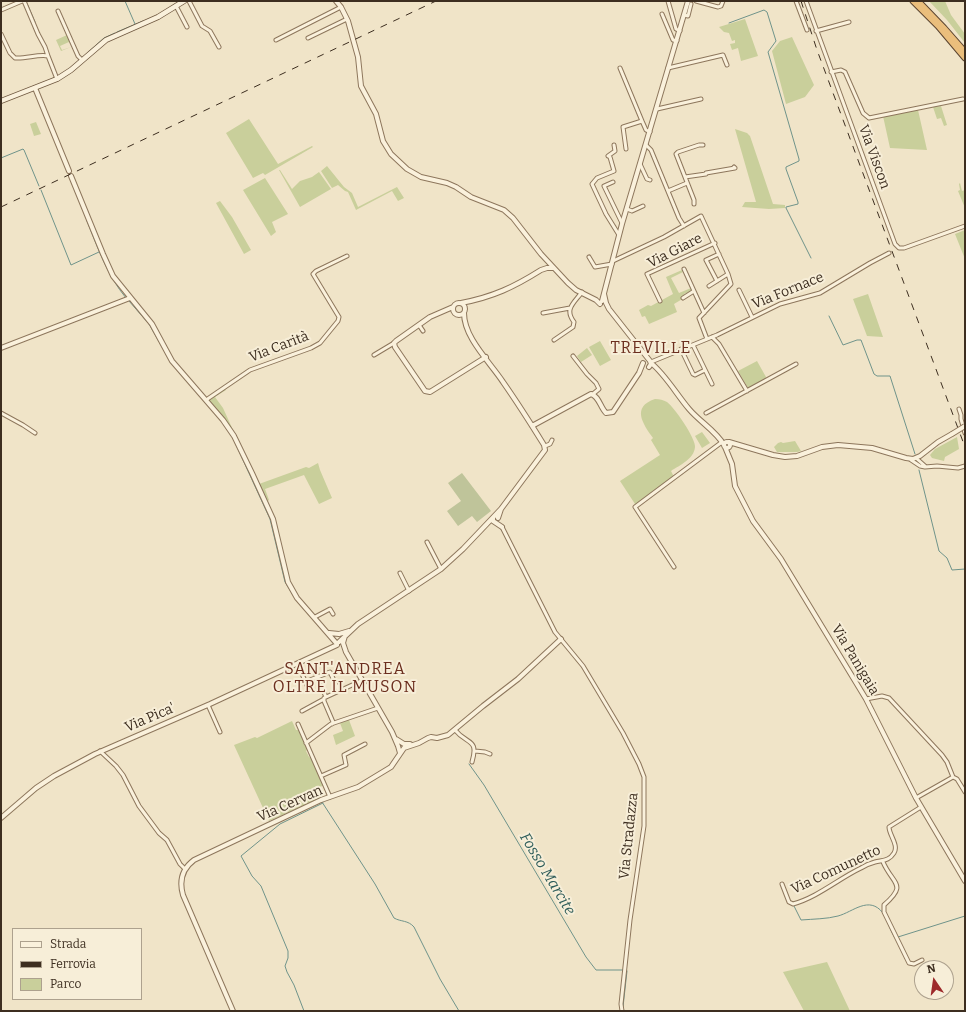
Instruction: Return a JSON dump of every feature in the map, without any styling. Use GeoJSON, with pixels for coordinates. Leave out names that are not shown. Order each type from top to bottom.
{"type":"FeatureCollection","features":[{"type":"Feature","properties":{"kind":"highway"},"geometry":{"type":"LineString","coordinates":[[913,1],[938,26],[965,58]]}},
{"type":"Feature","properties":{"kind":"highway"},"geometry":{"type":"LineString","coordinates":[[918,1],[965,52]]}},
{"type":"Feature","properties":{"kind":"main road"},"geometry":{"type":"LineString","coordinates":[[1,101],[57,79],[68,73],[106,40],[149,21],[184,1]]}},
{"type":"Feature","properties":{"kind":"street"},"geometry":{"type":"LineString","coordinates":[[1,10],[23,1],[45,47],[57,79]]}},
{"type":"Feature","properties":{"kind":"street"},"geometry":{"type":"LineString","coordinates":[[189,1],[202,26],[210,31],[219,47]]}},
{"type":"Feature","properties":{"kind":"street"},"geometry":{"type":"LineString","coordinates":[[336,1],[347,19],[353,39],[358,57],[361,86],[376,114],[383,141],[394,157],[408,170],[421,177],[447,182],[472,197],[501,207],[513,218],[548,263],[581,292],[602,302],[609,309],[640,350],[648,364],[660,374],[689,409],[727,444],[737,445],[773,455],[789,457],[832,446],[864,447],[909,459],[920,466],[958,468],[965,466]]}},
{"type":"Feature","properties":{"kind":"street"},"geometry":{"type":"LineString","coordinates":[[668,1],[676,29],[680,31]]}},
{"type":"Feature","properties":{"kind":"street"},"geometry":{"type":"LineString","coordinates":[[696,1],[718,7],[722,5],[723,1]]}},
{"type":"Feature","properties":{"kind":"street"},"geometry":{"type":"LineString","coordinates":[[796,1],[807,30]]}},
{"type":"Feature","properties":{"kind":"street","name":"Via Viscon"},"geometry":{"type":"LineString","coordinates":[[806,1],[895,244],[899,248],[904,248],[965,226]]}},
{"type":"Feature","properties":{"kind":"street"},"geometry":{"type":"LineString","coordinates":[[602,302],[622,224],[684,15],[690,2]]}},
{"type":"Feature","properties":{"kind":"street"},"geometry":{"type":"LineString","coordinates":[[176,6],[187,27]]}},
{"type":"Feature","properties":{"kind":"street"},"geometry":{"type":"LineString","coordinates":[[276,40],[341,7]]}},
{"type":"Feature","properties":{"kind":"street"},"geometry":{"type":"LineString","coordinates":[[58,12],[78,56],[82,60]]}},
{"type":"Feature","properties":{"kind":"street"},"geometry":{"type":"LineString","coordinates":[[662,14],[673,40],[677,41]]}},
{"type":"Feature","properties":{"kind":"street"},"geometry":{"type":"LineString","coordinates":[[308,38],[347,19]]}},
{"type":"Feature","properties":{"kind":"street"},"geometry":{"type":"LineString","coordinates":[[816,31],[849,22]]}},
{"type":"Feature","properties":{"kind":"street"},"geometry":{"type":"LineString","coordinates":[[1,34],[14,58],[31,58],[42,55],[48,56]]}},
{"type":"Feature","properties":{"kind":"street"},"geometry":{"type":"LineString","coordinates":[[668,68],[723,55],[727,65]]}},
{"type":"Feature","properties":{"kind":"street"},"geometry":{"type":"LineString","coordinates":[[620,68],[646,130],[650,132]]}},
{"type":"Feature","properties":{"kind":"street","name":"Via Viscon"},"geometry":{"type":"LineString","coordinates":[[831,72],[841,70],[845,72],[863,113],[869,118],[963,99]]}},
{"type":"Feature","properties":{"kind":"street"},"geometry":{"type":"LineString","coordinates":[[35,88],[69,171]]}},
{"type":"Feature","properties":{"kind":"street"},"geometry":{"type":"LineString","coordinates":[[657,109],[701,99]]}},
{"type":"Feature","properties":{"kind":"street"},"geometry":{"type":"LineString","coordinates":[[626,149],[623,128],[642,121]]}},
{"type":"Feature","properties":{"kind":"street"},"geometry":{"type":"LineString","coordinates":[[646,144],[651,148],[679,218],[684,226]]}},
{"type":"Feature","properties":{"kind":"street"},"geometry":{"type":"LineString","coordinates":[[614,145],[615,151],[608,156],[610,157],[614,171],[597,178],[592,184],[606,214],[619,235]]}},
{"type":"Feature","properties":{"kind":"street"},"geometry":{"type":"LineString","coordinates":[[694,204],[676,154],[703,145]]}},
{"type":"Feature","properties":{"kind":"street"},"geometry":{"type":"LineString","coordinates":[[644,151],[648,150],[652,153]]}},
{"type":"Feature","properties":{"kind":"street"},"geometry":{"type":"LineString","coordinates":[[640,164],[647,179],[650,180]]}},
{"type":"Feature","properties":{"kind":"street"},"geometry":{"type":"LineString","coordinates":[[685,177],[707,174],[734,167]]}},
{"type":"Feature","properties":{"kind":"street"},"geometry":{"type":"LineString","coordinates":[[71,176],[108,266],[117,281],[155,329],[172,361],[231,431],[273,519],[288,582],[297,598],[346,652],[396,739],[402,746],[412,745],[431,737],[443,738],[518,679],[561,640]]}},
{"type":"Feature","properties":{"kind":"street"},"geometry":{"type":"LineString","coordinates":[[613,182],[604,186],[622,224]]}},
{"type":"Feature","properties":{"kind":"street"},"geometry":{"type":"LineString","coordinates":[[668,191],[687,183]]}},
{"type":"Feature","properties":{"kind":"street"},"geometry":{"type":"LineString","coordinates":[[627,209],[632,211],[643,206]]}},
{"type":"Feature","properties":{"kind":"street"},"geometry":{"type":"LineString","coordinates":[[589,257],[595,267],[612,263],[659,240],[702,216],[715,243],[731,285],[699,318],[706,339]]}},
{"type":"Feature","properties":{"kind":"street","name":"Via Giare"},"geometry":{"type":"LineString","coordinates":[[660,301],[647,274],[715,243]]}},
{"type":"Feature","properties":{"kind":"street","name":"Via Fornace"},"geometry":{"type":"LineString","coordinates":[[648,364],[712,337],[780,304],[820,293],[889,253]]}},
{"type":"Feature","properties":{"kind":"street"},"geometry":{"type":"LineString","coordinates":[[717,281],[706,260],[719,254]]}},
{"type":"Feature","properties":{"kind":"street","name":"Via Carità"},"geometry":{"type":"LineString","coordinates":[[206,400],[250,370],[311,348],[320,342],[338,321],[339,317],[313,274],[316,271],[347,256]]}},
{"type":"Feature","properties":{"kind":"street"},"geometry":{"type":"LineString","coordinates":[[548,263],[556,269]]}},
{"type":"Feature","properties":{"kind":"street"},"geometry":{"type":"LineString","coordinates":[[374,355],[430,318],[453,307],[457,303],[472,301],[508,289],[542,270],[548,263]]}},
{"type":"Feature","properties":{"kind":"street"},"geometry":{"type":"LineString","coordinates":[[684,269],[704,312]]}},
{"type":"Feature","properties":{"kind":"street"},"geometry":{"type":"LineString","coordinates":[[709,286],[728,274]]}},
{"type":"Feature","properties":{"kind":"street"},"geometry":{"type":"LineString","coordinates":[[739,290],[752,317]]}},
{"type":"Feature","properties":{"kind":"street"},"geometry":{"type":"LineString","coordinates":[[683,298],[694,291]]}},
{"type":"Feature","properties":{"kind":"street"},"geometry":{"type":"LineString","coordinates":[[554,340],[573,327],[574,322],[570,316],[570,308],[581,292]]}},
{"type":"Feature","properties":{"kind":"street"},"geometry":{"type":"LineString","coordinates":[[1,348],[130,298]]}},
{"type":"Feature","properties":{"kind":"street"},"geometry":{"type":"LineString","coordinates":[[472,301],[465,308],[464,313],[464,322],[472,340],[504,382],[545,447]]}},
{"type":"Feature","properties":{"kind":"street"},"geometry":{"type":"LineString","coordinates":[[461,303],[465,308]]}},
{"type":"Feature","properties":{"kind":"street"},"geometry":{"type":"LineString","coordinates":[[453,307],[455,314],[464,322]]}},
{"type":"Feature","properties":{"kind":"street"},"geometry":{"type":"LineString","coordinates":[[543,313],[570,308]]}},
{"type":"Feature","properties":{"kind":"street"},"geometry":{"type":"LineString","coordinates":[[444,312],[460,315],[464,313]]}},
{"type":"Feature","properties":{"kind":"street"},"geometry":{"type":"LineString","coordinates":[[419,325],[423,331]]}},
{"type":"Feature","properties":{"kind":"street"},"geometry":{"type":"LineString","coordinates":[[716,335],[719,344],[747,391]]}},
{"type":"Feature","properties":{"kind":"street"},"geometry":{"type":"LineString","coordinates":[[712,337],[719,344]]}},
{"type":"Feature","properties":{"kind":"street"},"geometry":{"type":"LineString","coordinates":[[394,343],[395,347],[425,391],[428,392],[432,392],[486,357]]}},
{"type":"Feature","properties":{"kind":"street"},"geometry":{"type":"LineString","coordinates":[[693,345],[712,384]]}},
{"type":"Feature","properties":{"kind":"street"},"geometry":{"type":"LineString","coordinates":[[681,349],[693,374],[695,375],[703,371]]}},
{"type":"Feature","properties":{"kind":"street"},"geometry":{"type":"LineString","coordinates":[[532,426],[589,394],[593,394],[599,389],[596,383],[573,356]]}},
{"type":"Feature","properties":{"kind":"street"},"geometry":{"type":"LineString","coordinates":[[593,394],[606,413],[613,412],[639,373],[648,364]]}},
{"type":"Feature","properties":{"kind":"street"},"geometry":{"type":"LineString","coordinates":[[706,413],[776,375],[775,374],[796,364]]}},
{"type":"Feature","properties":{"kind":"street"},"geometry":{"type":"LineString","coordinates":[[959,409],[961,415],[960,419],[965,433]]}},
{"type":"Feature","properties":{"kind":"street"},"geometry":{"type":"LineString","coordinates":[[1,413],[35,433]]}},
{"type":"Feature","properties":{"kind":"street"},"geometry":{"type":"LineString","coordinates":[[917,463],[918,459],[932,446],[965,426]]}},
{"type":"Feature","properties":{"kind":"street"},"geometry":{"type":"LineString","coordinates":[[340,645],[354,628],[441,570],[485,527],[496,519],[501,509],[538,460],[545,447],[550,444],[552,440]]}},
{"type":"Feature","properties":{"kind":"street"},"geometry":{"type":"LineString","coordinates":[[674,568],[636,508],[727,444]]}},
{"type":"Feature","properties":{"kind":"street","name":"Via Panigaia"},"geometry":{"type":"LineString","coordinates":[[727,444],[735,486],[753,522],[780,559],[866,699],[916,798],[965,881]]}},
{"type":"Feature","properties":{"kind":"street"},"geometry":{"type":"LineString","coordinates":[[909,459],[918,459]]}},
{"type":"Feature","properties":{"kind":"street"},"geometry":{"type":"LineString","coordinates":[[918,459],[923,466],[928,467]]}},
{"type":"Feature","properties":{"kind":"street"},"geometry":{"type":"LineString","coordinates":[[496,519],[502,526]]}},
{"type":"Feature","properties":{"kind":"street","name":"Via Stradazza"},"geometry":{"type":"LineString","coordinates":[[502,526],[554,632],[583,666],[626,740],[644,777],[644,826],[630,920],[621,1004],[622,1011]]}},
{"type":"Feature","properties":{"kind":"street"},"geometry":{"type":"LineString","coordinates":[[427,542],[441,570]]}},
{"type":"Feature","properties":{"kind":"street"},"geometry":{"type":"LineString","coordinates":[[400,573],[409,591]]}},
{"type":"Feature","properties":{"kind":"street"},"geometry":{"type":"LineString","coordinates":[[314,617],[330,608],[333,614]]}},
{"type":"Feature","properties":{"kind":"street"},"geometry":{"type":"LineString","coordinates":[[327,632],[339,634],[354,628]]}},
{"type":"Feature","properties":{"kind":"street","name":"Via Pica'"},"geometry":{"type":"LineString","coordinates":[[1,818],[36,788],[54,776],[100,751],[208,705],[330,648],[340,645]]}},
{"type":"Feature","properties":{"kind":"street"},"geometry":{"type":"LineString","coordinates":[[314,670],[333,722],[331,724]]}},
{"type":"Feature","properties":{"kind":"street"},"geometry":{"type":"LineString","coordinates":[[305,682],[331,672],[339,691]]}},
{"type":"Feature","properties":{"kind":"street"},"geometry":{"type":"LineString","coordinates":[[302,674],[309,690]]}},
{"type":"Feature","properties":{"kind":"street"},"geometry":{"type":"LineString","coordinates":[[302,711],[362,680]]}},
{"type":"Feature","properties":{"kind":"street"},"geometry":{"type":"LineString","coordinates":[[866,699],[882,696],[889,698],[942,755],[947,762],[953,777],[957,779],[965,792]]}},
{"type":"Feature","properties":{"kind":"street"},"geometry":{"type":"LineString","coordinates":[[208,705],[220,732]]}},
{"type":"Feature","properties":{"kind":"street"},"geometry":{"type":"LineString","coordinates":[[306,743],[331,724],[378,708]]}},
{"type":"Feature","properties":{"kind":"street"},"geometry":{"type":"LineString","coordinates":[[298,724],[330,797]]}},
{"type":"Feature","properties":{"kind":"street"},"geometry":{"type":"LineString","coordinates":[[455,730],[459,735],[470,741],[475,751],[472,762]]}},
{"type":"Feature","properties":{"kind":"street"},"geometry":{"type":"LineString","coordinates":[[321,776],[346,765],[344,754],[365,744]]}},
{"type":"Feature","properties":{"kind":"street","name":"Via Cervan"},"geometry":{"type":"LineString","coordinates":[[185,869],[188,864],[194,860],[330,797],[358,787],[383,772],[394,763],[402,746]]}},
{"type":"Feature","properties":{"kind":"street"},"geometry":{"type":"LineString","coordinates":[[100,751],[123,775],[139,806],[159,833],[167,840],[180,864],[185,869],[181,880],[183,895],[233,1011]]}},
{"type":"Feature","properties":{"kind":"street"},"geometry":{"type":"LineString","coordinates":[[475,751],[490,754]]}},
{"type":"Feature","properties":{"kind":"street"},"geometry":{"type":"LineString","coordinates":[[916,798],[953,777]]}},
{"type":"Feature","properties":{"kind":"street","name":"Via Comunetto"},"geometry":{"type":"LineString","coordinates":[[782,884],[789,902],[793,904],[811,896],[860,868],[876,862],[883,862],[895,851],[895,845],[889,831],[889,827],[921,807]]}},
{"type":"Feature","properties":{"kind":"street"},"geometry":{"type":"LineString","coordinates":[[883,862],[898,890],[895,895],[884,905],[884,912],[909,963],[914,964]]}},
{"type":"Feature","properties":{"kind":"green space"},"geometry":{"type":"Polygon","coordinates":[[[929,1],[945,1],[951,15],[965,34],[965,43],[947,20],[929,1]]]}},
{"type":"Feature","properties":{"kind":"green space"},"geometry":{"type":"Polygon","coordinates":[[[745,19],[758,56],[741,61],[738,48],[732,50],[730,44],[735,43],[735,40],[732,41],[729,33],[724,32],[719,27],[745,19]]]}},
{"type":"Feature","properties":{"kind":"green space"},"geometry":{"type":"Polygon","coordinates":[[[67,35],[71,43],[69,42],[60,46],[62,50],[71,47],[61,51],[56,40],[67,35]]]}},
{"type":"Feature","properties":{"kind":"green space"},"geometry":{"type":"Polygon","coordinates":[[[792,37],[814,85],[805,97],[786,104],[772,51],[780,41],[792,37]]]}},
{"type":"Feature","properties":{"kind":"green space"},"geometry":{"type":"Polygon","coordinates":[[[941,106],[947,125],[944,126],[941,118],[937,119],[933,107],[941,106]]]}},
{"type":"Feature","properties":{"kind":"green space"},"geometry":{"type":"Polygon","coordinates":[[[918,110],[927,150],[890,148],[883,116],[918,110]]]}},
{"type":"Feature","properties":{"kind":"green space"},"geometry":{"type":"Polygon","coordinates":[[[249,119],[278,164],[312,146],[313,147],[265,175],[263,173],[253,178],[226,133],[249,119]]]}},
{"type":"Feature","properties":{"kind":"green space"},"geometry":{"type":"Polygon","coordinates":[[[36,122],[41,134],[34,136],[30,124],[36,122]]]}},
{"type":"Feature","properties":{"kind":"green space"},"geometry":{"type":"Polygon","coordinates":[[[735,129],[747,133],[750,136],[773,204],[785,205],[785,208],[769,209],[742,207],[745,202],[756,202],[735,129]]]}},
{"type":"Feature","properties":{"kind":"green space"},"geometry":{"type":"Polygon","coordinates":[[[327,166],[344,187],[352,193],[358,207],[397,187],[404,198],[398,201],[392,191],[356,210],[348,192],[338,185],[332,188],[321,171],[327,166]]]}},
{"type":"Feature","properties":{"kind":"green space"},"geometry":{"type":"Polygon","coordinates":[[[279,170],[292,189],[300,181],[312,177],[319,172],[331,189],[300,207],[279,170]]]}},
{"type":"Feature","properties":{"kind":"green space"},"geometry":{"type":"Polygon","coordinates":[[[265,178],[288,214],[272,222],[276,232],[271,236],[243,190],[265,178]]]}},
{"type":"Feature","properties":{"kind":"green space"},"geometry":{"type":"Polygon","coordinates":[[[960,183],[962,191],[965,190],[965,208],[958,191],[960,190],[960,183]]]}},
{"type":"Feature","properties":{"kind":"green space"},"geometry":{"type":"Polygon","coordinates":[[[220,201],[232,217],[251,250],[244,254],[216,203],[220,201]]]}},
{"type":"Feature","properties":{"kind":"green space"},"geometry":{"type":"Polygon","coordinates":[[[965,230],[965,259],[955,234],[965,230]]]}},
{"type":"Feature","properties":{"kind":"green space"},"geometry":{"type":"Polygon","coordinates":[[[682,270],[683,272],[671,278],[679,293],[691,288],[692,291],[684,294],[684,298],[674,304],[677,312],[649,324],[645,316],[642,317],[639,310],[648,305],[651,306],[673,294],[666,277],[682,270]]]}},
{"type":"Feature","properties":{"kind":"green space"},"geometry":{"type":"Polygon","coordinates":[[[868,294],[883,337],[867,336],[853,299],[868,294]]]}},
{"type":"Feature","properties":{"kind":"green space"},"geometry":{"type":"Polygon","coordinates":[[[600,341],[611,360],[600,366],[589,347],[600,341]]]}},
{"type":"Feature","properties":{"kind":"green space"},"geometry":{"type":"Polygon","coordinates":[[[587,348],[592,355],[581,362],[577,356],[587,348]]]}},
{"type":"Feature","properties":{"kind":"green space"},"geometry":{"type":"Polygon","coordinates":[[[757,361],[766,377],[748,388],[738,371],[757,361]]]}},
{"type":"Feature","properties":{"kind":"green space"},"geometry":{"type":"Polygon","coordinates":[[[224,388],[226,390],[215,397],[223,408],[238,441],[227,423],[208,401],[224,388]]]}},
{"type":"Feature","properties":{"kind":"green space"},"geometry":{"type":"Polygon","coordinates":[[[655,399],[667,402],[671,405],[689,431],[695,447],[689,458],[671,471],[674,477],[635,504],[620,481],[660,455],[651,440],[653,438],[641,416],[643,406],[655,399]]]}},
{"type":"Feature","properties":{"kind":"green space"},"geometry":{"type":"Polygon","coordinates":[[[702,432],[710,443],[702,448],[695,436],[702,432]]]}},
{"type":"Feature","properties":{"kind":"green space"},"geometry":{"type":"Polygon","coordinates":[[[957,437],[959,449],[945,457],[944,461],[932,458],[930,455],[935,449],[957,437]]]}},
{"type":"Feature","properties":{"kind":"green space"},"geometry":{"type":"Polygon","coordinates":[[[795,441],[801,451],[777,452],[774,447],[781,442],[795,441]]]}},
{"type":"Feature","properties":{"kind":"green space"},"geometry":{"type":"Polygon","coordinates":[[[318,463],[332,498],[319,504],[304,475],[265,489],[269,500],[268,501],[259,484],[306,467],[309,468],[318,463]]]}},
{"type":"Feature","properties":{"kind":"green space"},"geometry":{"type":"Polygon","coordinates":[[[462,473],[491,511],[477,522],[472,516],[458,526],[447,511],[461,501],[448,483],[462,473]]]}},
{"type":"Feature","properties":{"kind":"green space"},"geometry":{"type":"Polygon","coordinates":[[[349,720],[355,736],[336,745],[333,735],[343,731],[340,723],[349,720]]]}},
{"type":"Feature","properties":{"kind":"green space"},"geometry":{"type":"Polygon","coordinates":[[[292,721],[296,730],[299,730],[308,749],[306,751],[324,785],[316,789],[320,798],[269,821],[234,745],[255,737],[257,738],[292,721]]]}},
{"type":"Feature","properties":{"kind":"green space"},"geometry":{"type":"Polygon","coordinates":[[[827,962],[850,1011],[804,1011],[783,972],[827,962]]]}},
{"type":"Feature","properties":{"kind":"waterway"},"geometry":{"type":"LineString","coordinates":[[26,1],[35,22]]}},
{"type":"Feature","properties":{"kind":"waterway"},"geometry":{"type":"LineString","coordinates":[[125,1],[135,24]]}},
{"type":"Feature","properties":{"kind":"waterway"},"geometry":{"type":"LineString","coordinates":[[172,6],[178,2]]}},
{"type":"Feature","properties":{"kind":"waterway"},"geometry":{"type":"LineString","coordinates":[[729,23],[764,10],[767,12],[776,41],[768,52],[799,159],[799,161],[786,167],[798,204],[786,208],[811,258]]}},
{"type":"Feature","properties":{"kind":"waterway"},"geometry":{"type":"LineString","coordinates":[[117,32],[143,21]]}},
{"type":"Feature","properties":{"kind":"waterway"},"geometry":{"type":"LineString","coordinates":[[85,55],[104,38],[115,33]]}},
{"type":"Feature","properties":{"kind":"waterway"},"geometry":{"type":"LineString","coordinates":[[1,158],[23,149],[39,186]]}},
{"type":"Feature","properties":{"kind":"waterway"},"geometry":{"type":"LineString","coordinates":[[41,190],[71,265],[99,252]]}},
{"type":"Feature","properties":{"kind":"waterway"},"geometry":{"type":"LineString","coordinates":[[87,221],[108,271],[126,298]]}},
{"type":"Feature","properties":{"kind":"waterway"},"geometry":{"type":"LineString","coordinates":[[129,301],[149,324],[170,361]]}},
{"type":"Feature","properties":{"kind":"waterway"},"geometry":{"type":"LineString","coordinates":[[829,316],[843,345],[861,340],[874,374],[877,376],[890,376],[915,454]]}},
{"type":"Feature","properties":{"kind":"waterway"},"geometry":{"type":"LineString","coordinates":[[232,436],[270,519],[285,582],[293,595]]}},
{"type":"Feature","properties":{"kind":"waterway"},"geometry":{"type":"LineString","coordinates":[[919,470],[939,551],[947,558],[952,570],[965,569]]}},
{"type":"Feature","properties":{"kind":"waterway","name":"Fosso Marcite"},"geometry":{"type":"LineString","coordinates":[[469,764],[484,785],[586,957],[596,970],[623,970]]}},
{"type":"Feature","properties":{"kind":"waterway"},"geometry":{"type":"LineString","coordinates":[[322,802],[375,884],[394,918],[409,923],[414,927],[440,979],[459,1011]]}},
{"type":"Feature","properties":{"kind":"waterway"},"geometry":{"type":"LineString","coordinates":[[304,1011],[285,966],[288,958],[288,951],[261,886],[252,876],[241,856],[280,824],[323,803]]}},
{"type":"Feature","properties":{"kind":"waterway"},"geometry":{"type":"LineString","coordinates":[[794,906],[801,920],[834,917],[861,906],[872,905],[883,913],[895,938]]}},
{"type":"Feature","properties":{"kind":"waterway"},"geometry":{"type":"LineString","coordinates":[[898,937],[965,916]]}},
{"type":"Feature","properties":{"kind":"waterway","name":"Fosso Marcite"},"geometry":{"type":"LineString","coordinates":[[624,1011],[623,1007],[627,971]]}},
{"type":"Feature","properties":{"kind":"railway"},"geometry":{"type":"LineString","coordinates":[[1,207],[436,1]]}},
{"type":"Feature","properties":{"kind":"railway"},"geometry":{"type":"LineString","coordinates":[[801,1],[817,50],[965,447]]}},
{"type":"Feature","properties":{"kind":"district","name":"TREVILLE"},"geometry":{"type":"Point","coordinates":[651,349]}},
{"type":"Feature","properties":{"kind":"district","name":"SANT'ANDREA OLTRE IL MUSON"},"geometry":{"type":"Point","coordinates":[345,679]}}]}
